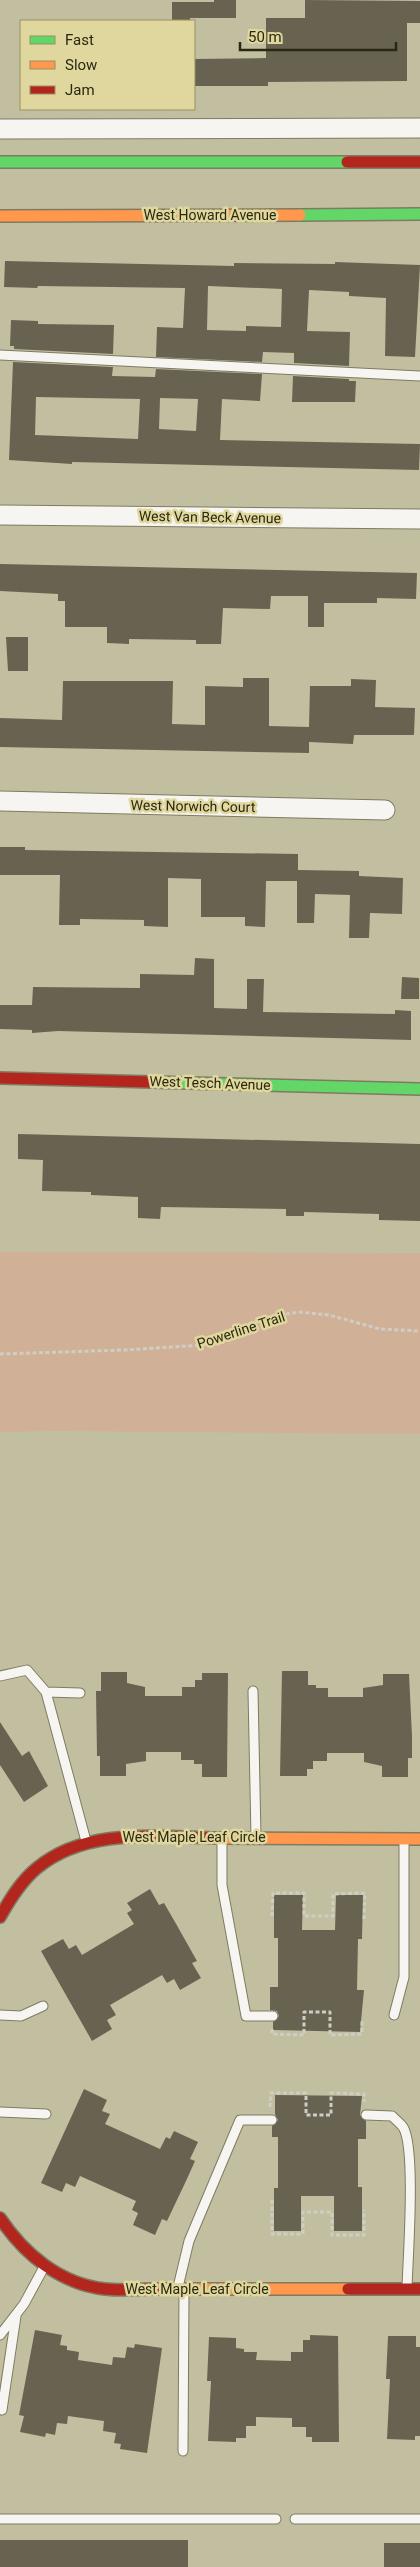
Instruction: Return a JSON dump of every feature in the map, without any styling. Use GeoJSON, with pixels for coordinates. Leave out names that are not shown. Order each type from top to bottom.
{"type":"FeatureCollection","features":[{"type":"Feature","properties":{"kind":"street"},"geometry":{"type":"LineString","coordinates":[[0,129],[420,128]]}},
{"type":"Feature","properties":{"kind":"street"},"geometry":{"type":"LineString","coordinates":[[0,162],[420,162]]}},
{"type":"Feature","properties":{"kind":"street","name":"West Howard Avenue"},"geometry":{"type":"LineString","coordinates":[[0,216],[420,214]]}},
{"type":"Feature","properties":{"kind":"street","name":"West Van Beck Avenue"},"geometry":{"type":"LineString","coordinates":[[0,515],[420,519]]}},
{"type":"Feature","properties":{"kind":"street","name":"West Norwich Court"},"geometry":{"type":"LineString","coordinates":[[0,801],[385,810]]}},
{"type":"Feature","properties":{"kind":"street","name":"West Tesch Avenue"},"geometry":{"type":"LineString","coordinates":[[0,1078],[420,1089]]}},
{"type":"Feature","properties":{"kind":"street","name":"West Maple Leaf Circle"},"geometry":{"type":"LineString","coordinates":[[0,1917],[4,1897],[29,1873],[54,1854],[86,1841],[123,1836],[420,1839]]}},
{"type":"Feature","properties":{"kind":"street","name":"West Maple Leaf Circle"},"geometry":{"type":"LineString","coordinates":[[0,2218],[10,2235],[43,2267],[69,2280],[104,2289],[420,2289]]}},
{"type":"Feature","properties":{"kind":"lane"},"geometry":{"type":"LineString","coordinates":[[0,355],[420,376]]}},
{"type":"Feature","properties":{"kind":"lane"},"geometry":{"type":"LineString","coordinates":[[0,1676],[26,1670],[46,1692],[86,1841]]}},
{"type":"Feature","properties":{"kind":"lane"},"geometry":{"type":"LineString","coordinates":[[253,1691],[256,1837]]}},
{"type":"Feature","properties":{"kind":"lane"},"geometry":{"type":"LineString","coordinates":[[46,1692],[80,1693]]}},
{"type":"Feature","properties":{"kind":"lane"},"geometry":{"type":"LineString","coordinates":[[222,1836],[222,1885],[246,2016],[272,2016]]}},
{"type":"Feature","properties":{"kind":"lane"},"geometry":{"type":"LineString","coordinates":[[394,2015],[404,1977],[404,1839]]}},
{"type":"Feature","properties":{"kind":"lane"},"geometry":{"type":"LineString","coordinates":[[0,2015],[21,2016],[43,2006]]}},
{"type":"Feature","properties":{"kind":"lane"},"geometry":{"type":"LineString","coordinates":[[0,2112],[46,2114]]}},
{"type":"Feature","properties":{"kind":"lane"},"geometry":{"type":"LineString","coordinates":[[366,2116],[392,2116],[403,2127],[408,2145],[410,2203],[406,2289]]}},
{"type":"Feature","properties":{"kind":"lane"},"geometry":{"type":"LineString","coordinates":[[183,2450],[181,2290],[189,2242],[240,2120],[270,2120]]}},
{"type":"Feature","properties":{"kind":"lane"},"geometry":{"type":"LineString","coordinates":[[0,2335],[16,2316],[43,2267]]}},
{"type":"Feature","properties":{"kind":"lane"},"geometry":{"type":"LineString","coordinates":[[2,2410],[16,2316]]}},
{"type":"Feature","properties":{"kind":"lane"},"geometry":{"type":"LineString","coordinates":[[0,2519],[276,2519]]}},
{"type":"Feature","properties":{"kind":"lane"},"geometry":{"type":"LineString","coordinates":[[296,2519],[420,2519]]}},
{"type":"Feature","properties":{"kind":"path","name":"Powerline Trail"},"geometry":{"type":"LineString","coordinates":[[0,1354],[203,1345],[225,1338],[250,1324],[274,1316],[299,1312],[329,1315],[380,1329],[420,1331]]}},
{"type":"Feature","properties":{"kind":"path"},"geometry":{"type":"LineString","coordinates":[[272,1916],[273,1893],[304,1893],[304,1916],[333,1916],[333,1894],[365,1893],[364,1919]]}},
{"type":"Feature","properties":{"kind":"path"},"geometry":{"type":"LineString","coordinates":[[272,2016],[272,2034],[304,2034],[304,2012],[330,2012],[330,2034],[362,2034],[362,2020]]}},
{"type":"Feature","properties":{"kind":"path"},"geometry":{"type":"LineString","coordinates":[[270,2120],[271,2093],[306,2093],[306,2115],[330,2115],[330,2093],[364,2094],[366,2116]]}},
{"type":"Feature","properties":{"kind":"path"},"geometry":{"type":"LineString","coordinates":[[272,2200],[272,2234],[303,2234],[303,2212],[332,2212],[332,2235],[364,2234],[364,2210]]}},
{"type":"Feature","properties":{"kind":"shaded area"},"geometry":{"type":"Polygon","coordinates":[[[0,1252],[420,1253],[420,1434],[0,1432],[0,1252]]]}},
{"type":"Feature","properties":{"kind":"building"},"geometry":{"type":"Polygon","coordinates":[[[214,0],[236,0],[236,18],[172,20],[172,2],[214,2],[214,0]]]}},
{"type":"Feature","properties":{"kind":"building"},"geometry":{"type":"Polygon","coordinates":[[[305,0],[420,1],[420,23],[407,23],[407,81],[268,82],[268,86],[195,86],[195,59],[266,58],[266,18],[305,18],[305,0]]]}},
{"type":"Feature","properties":{"kind":"building"},"geometry":{"type":"Polygon","coordinates":[[[5,261],[234,266],[234,263],[335,264],[335,262],[420,265],[415,357],[385,356],[386,298],[349,296],[349,292],[309,290],[307,331],[350,332],[349,366],[294,363],[294,353],[263,352],[262,362],[156,357],[157,327],[183,328],[185,288],[4,287],[5,261]],[[208,286],[207,330],[246,331],[246,326],[281,327],[282,289],[208,286]]]}},
{"type":"Feature","properties":{"kind":"building"},"geometry":{"type":"Polygon","coordinates":[[[11,320],[38,321],[38,324],[114,325],[113,354],[14,349],[14,346],[10,346],[11,320]]]}},
{"type":"Feature","properties":{"kind":"building"},"geometry":{"type":"Polygon","coordinates":[[[13,362],[113,367],[112,376],[155,377],[156,369],[262,374],[260,401],[222,399],[220,440],[420,444],[419,470],[72,462],[72,464],[9,460],[13,362]],[[36,397],[35,435],[138,439],[140,399],[36,397]],[[160,398],[159,429],[196,431],[198,399],[160,398]]]}},
{"type":"Feature","properties":{"kind":"building"},"geometry":{"type":"Polygon","coordinates":[[[293,376],[356,381],[355,402],[292,402],[293,376]]]}},
{"type":"Feature","properties":{"kind":"building"},"geometry":{"type":"Polygon","coordinates":[[[0,564],[417,573],[416,599],[377,598],[377,603],[324,603],[324,627],[308,627],[308,596],[271,596],[270,609],[223,608],[221,644],[196,644],[196,640],[129,639],[129,644],[107,643],[107,627],[65,627],[65,601],[58,601],[58,594],[0,591],[0,564]]]}},
{"type":"Feature","properties":{"kind":"building"},"geometry":{"type":"Polygon","coordinates":[[[6,637],[28,637],[28,671],[8,671],[6,637]]]}},
{"type":"Feature","properties":{"kind":"building"},"geometry":{"type":"Polygon","coordinates":[[[243,678],[269,678],[269,726],[309,727],[310,686],[351,686],[351,679],[376,680],[375,707],[415,708],[414,735],[354,735],[353,744],[309,742],[309,753],[0,747],[0,718],[62,720],[63,681],[173,681],[172,724],[205,725],[205,686],[243,687],[243,678]]]}},
{"type":"Feature","properties":{"kind":"building"},"geometry":{"type":"Polygon","coordinates":[[[0,847],[25,847],[25,850],[298,854],[298,870],[359,871],[359,876],[403,878],[402,914],[370,913],[369,938],[349,938],[350,895],[315,894],[314,923],[297,923],[297,881],[266,881],[265,927],[245,926],[245,917],[201,917],[201,879],[168,878],[168,927],[144,926],[144,920],[80,919],[80,925],[59,925],[60,875],[0,875],[0,847]]]}},
{"type":"Feature","properties":{"kind":"building"},"geometry":{"type":"Polygon","coordinates":[[[195,958],[214,959],[214,1008],[247,1009],[247,979],[264,979],[263,1012],[395,1014],[395,1010],[411,1011],[411,1040],[58,1031],[32,1033],[32,1030],[0,1029],[0,1005],[32,1005],[33,987],[140,988],[140,974],[194,975],[195,958]]]}},
{"type":"Feature","properties":{"kind":"building"},"geometry":{"type":"Polygon","coordinates":[[[402,977],[419,978],[419,999],[401,999],[402,977]]]}},
{"type":"Feature","properties":{"kind":"building"},"geometry":{"type":"Polygon","coordinates":[[[18,1134],[420,1144],[420,1221],[379,1220],[379,1214],[304,1212],[304,1216],[286,1216],[286,1209],[161,1207],[160,1219],[138,1218],[138,1197],[91,1195],[91,1192],[42,1191],[43,1160],[18,1159],[18,1134]]]}},
{"type":"Feature","properties":{"kind":"building"},"geometry":{"type":"Polygon","coordinates":[[[282,1671],[308,1671],[308,1685],[316,1685],[316,1688],[328,1688],[328,1697],[363,1697],[363,1688],[383,1685],[383,1674],[409,1674],[412,1758],[408,1758],[408,1777],[382,1777],[382,1766],[364,1762],[364,1753],[327,1753],[327,1761],[313,1761],[313,1769],[307,1769],[307,1776],[280,1776],[282,1671]]]}},
{"type":"Feature","properties":{"kind":"building"},"geometry":{"type":"Polygon","coordinates":[[[101,1672],[127,1672],[127,1683],[145,1687],[145,1696],[182,1696],[182,1687],[195,1687],[195,1680],[202,1680],[202,1673],[228,1673],[227,1777],[202,1777],[202,1764],[194,1764],[194,1760],[181,1760],[181,1752],[146,1752],[146,1761],[126,1764],[126,1776],[100,1776],[100,1756],[97,1756],[96,1691],[101,1691],[101,1672]]]}},
{"type":"Feature","properties":{"kind":"building"},"geometry":{"type":"Polygon","coordinates":[[[0,1722],[22,1756],[29,1751],[48,1786],[24,1802],[0,1765],[0,1722]]]}},
{"type":"Feature","properties":{"kind":"building"},"geometry":{"type":"Polygon","coordinates":[[[150,1889],[159,1905],[164,1903],[175,1922],[197,1961],[192,1963],[201,1978],[180,1990],[174,1979],[167,1983],[162,1975],[110,2005],[116,2015],[107,2020],[112,2029],[92,2041],[41,1951],[63,1939],[69,1949],[76,1945],[82,1955],[134,1924],[127,1913],[132,1910],[127,1903],[150,1889]]]}},
{"type":"Feature","properties":{"kind":"building"},"geometry":{"type":"Polygon","coordinates":[[[274,1895],[303,1895],[302,1930],[335,1930],[336,1895],[363,1895],[362,1939],[358,1939],[357,1990],[364,1990],[360,2032],[273,2030],[273,2022],[279,2016],[277,2011],[270,2010],[270,1987],[278,1987],[278,1938],[274,1938],[274,1895]]]}},
{"type":"Feature","properties":{"kind":"building"},"geometry":{"type":"Polygon","coordinates":[[[84,2089],[107,2100],[102,2111],[110,2114],[105,2124],[160,2149],[166,2137],[170,2139],[174,2131],[198,2142],[190,2159],[195,2161],[186,2181],[167,2221],[162,2219],[155,2235],[133,2225],[138,2213],[132,2210],[136,2201],[80,2176],[75,2187],[66,2183],[62,2192],[41,2183],[84,2089]]]}},
{"type":"Feature","properties":{"kind":"building"},"geometry":{"type":"Polygon","coordinates":[[[275,2095],[362,2096],[360,2115],[366,2121],[366,2139],[358,2139],[358,2187],[362,2187],[362,2231],[334,2231],[334,2196],[301,2196],[301,2231],[274,2231],[274,2188],[278,2188],[278,2137],[272,2137],[272,2126],[278,2120],[275,2114],[275,2095]]]}},
{"type":"Feature","properties":{"kind":"building"},"geometry":{"type":"Polygon","coordinates":[[[35,2330],[62,2335],[60,2345],[67,2346],[67,2350],[79,2352],[78,2360],[112,2365],[113,2357],[125,2358],[127,2347],[134,2348],[135,2344],[162,2348],[147,2453],[120,2449],[121,2444],[114,2443],[116,2433],[103,2431],[104,2421],[68,2416],[67,2424],[57,2423],[55,2435],[46,2433],[45,2437],[20,2432],[24,2416],[19,2415],[35,2330]]]}},
{"type":"Feature","properties":{"kind":"building"},"geometry":{"type":"Polygon","coordinates":[[[310,2335],[338,2336],[339,2442],[312,2442],[312,2437],[306,2437],[306,2427],[292,2427],[292,2418],[256,2417],[256,2426],[246,2426],[246,2438],[236,2438],[236,2442],[208,2441],[211,2381],[207,2381],[209,2337],[236,2338],[236,2348],[244,2349],[244,2352],[257,2352],[256,2360],[291,2361],[291,2352],[303,2352],[303,2340],[310,2340],[310,2335]]]}},
{"type":"Feature","properties":{"kind":"building"},"geometry":{"type":"Polygon","coordinates":[[[388,2336],[416,2336],[416,2347],[420,2347],[420,2436],[415,2436],[415,2440],[387,2439],[390,2379],[386,2379],[388,2336]]]}},
{"type":"Feature","properties":{"kind":"building"},"geometry":{"type":"Polygon","coordinates":[[[0,2540],[188,2540],[188,2567],[0,2567],[0,2540]]]}},
{"type":"Feature","properties":{"kind":"building"},"geometry":{"type":"Polygon","coordinates":[[[384,2543],[420,2543],[420,2567],[384,2567],[384,2543]]]}},
{"type":"Feature","properties":{"kind":"traffic: fast"},"geometry":{"type":"LineString","coordinates":[[0,162],[347,162]]}},
{"type":"Feature","properties":{"kind":"traffic: fast"},"geometry":{"type":"LineString","coordinates":[[300,215],[420,214]]}},
{"type":"Feature","properties":{"kind":"traffic: fast"},"geometry":{"type":"LineString","coordinates":[[152,1082],[420,1089]]}},
{"type":"Feature","properties":{"kind":"traffic: slow"},"geometry":{"type":"LineString","coordinates":[[0,216],[300,215]]}},
{"type":"Feature","properties":{"kind":"traffic: slow"},"geometry":{"type":"LineString","coordinates":[[217,1838],[420,1839]]}},
{"type":"Feature","properties":{"kind":"traffic: slow"},"geometry":{"type":"LineString","coordinates":[[155,2289],[348,2289]]}},
{"type":"Feature","properties":{"kind":"traffic: jam"},"geometry":{"type":"LineString","coordinates":[[347,162],[420,162]]}},
{"type":"Feature","properties":{"kind":"traffic: jam"},"geometry":{"type":"LineString","coordinates":[[0,1078],[152,1082]]}},
{"type":"Feature","properties":{"kind":"traffic: jam"},"geometry":{"type":"LineString","coordinates":[[0,1917],[16,1891],[31,1873],[56,1855],[78,1846],[100,1840],[123,1837],[217,1838]]}},
{"type":"Feature","properties":{"kind":"traffic: jam"},"geometry":{"type":"LineString","coordinates":[[0,2218],[20,2244],[32,2255],[58,2274],[73,2281],[105,2289],[155,2289]]}},
{"type":"Feature","properties":{"kind":"traffic: jam"},"geometry":{"type":"LineString","coordinates":[[348,2289],[420,2289]]}}]}
